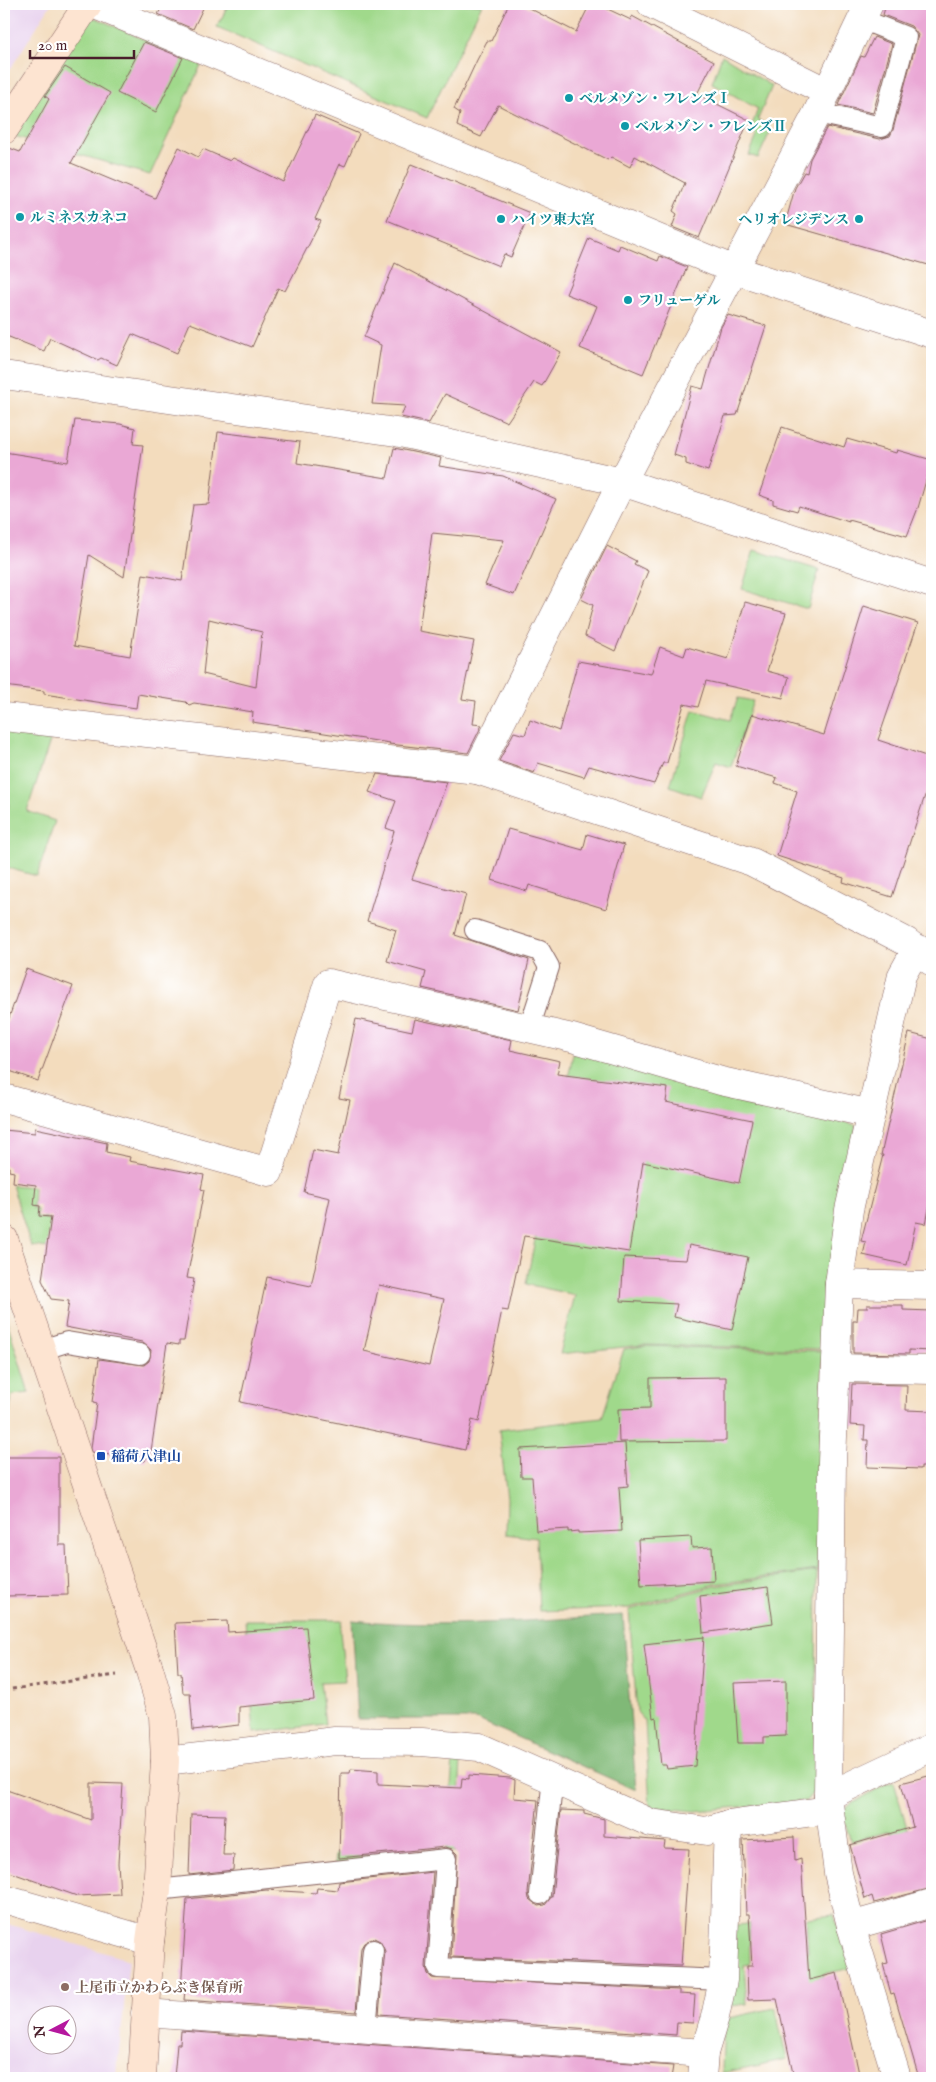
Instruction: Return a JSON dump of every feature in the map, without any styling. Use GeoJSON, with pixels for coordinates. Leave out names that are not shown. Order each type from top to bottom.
{"type":"FeatureCollection","features":[{"type":"Feature","properties":{"kind":"street"},"geometry":{"type":"LineString","coordinates":[[4,130],[88,4]]}},
{"type":"Feature","properties":{"kind":"street"},"geometry":{"type":"LineString","coordinates":[[92,4],[732,269],[932,334]]}},
{"type":"Feature","properties":{"kind":"street"},"geometry":{"type":"LineString","coordinates":[[651,4],[822,103]]}},
{"type":"Feature","properties":{"kind":"street"},"geometry":{"type":"LineString","coordinates":[[477,770],[732,269],[822,103],[865,11]]}},
{"type":"Feature","properties":{"kind":"street"},"geometry":{"type":"LineString","coordinates":[[4,376],[396,432],[622,482],[932,584]]}},
{"type":"Feature","properties":{"kind":"street"},"geometry":{"type":"LineString","coordinates":[[4,717],[477,770],[752,862],[924,955],[902,975],[849,1210],[839,1284],[836,1368],[828,1803],[838,1873],[851,1926],[897,2078]]}},
{"type":"Feature","properties":{"kind":"street"},"geometry":{"type":"LineString","coordinates":[[4,1098],[269,1172],[328,983],[572,1038],[721,1080],[871,1114]]}},
{"type":"Feature","properties":{"kind":"street"},"geometry":{"type":"LineString","coordinates":[[4,1239],[150,1671],[163,1716],[165,1761],[157,1890],[150,1941],[142,2078]]}},
{"type":"Feature","properties":{"kind":"street"},"geometry":{"type":"LineString","coordinates":[[839,1284],[932,1286]]}},
{"type":"Feature","properties":{"kind":"street"},"geometry":{"type":"LineString","coordinates":[[836,1368],[932,1370]]}},
{"type":"Feature","properties":{"kind":"street"},"geometry":{"type":"LineString","coordinates":[[165,1761],[335,1741],[422,1742],[479,1747],[554,1778],[651,1823],[707,1831],[728,1824],[828,1803],[932,1747]]}},
{"type":"Feature","properties":{"kind":"street"},"geometry":{"type":"LineString","coordinates":[[145,2013],[366,2028],[703,2065],[723,1980],[728,1824]]}},
{"type":"Feature","properties":{"kind":"street"},"geometry":{"type":"LineString","coordinates":[[4,1899],[150,1941]]}},
{"type":"Feature","properties":{"kind":"street"},"geometry":{"type":"LineString","coordinates":[[851,1926],[932,1903]]}},
{"type":"Feature","properties":{"kind":"lane"},"geometry":{"type":"LineString","coordinates":[[822,103],[882,127],[906,37],[865,11]]}},
{"type":"Feature","properties":{"kind":"lane"},"geometry":{"type":"LineString","coordinates":[[475,930],[540,951],[549,967],[529,1029]]}},
{"type":"Feature","properties":{"kind":"lane"},"geometry":{"type":"LineString","coordinates":[[41,1350],[66,1342],[140,1354]]}},
{"type":"Feature","properties":{"kind":"lane"},"geometry":{"type":"LineString","coordinates":[[540,1894],[554,1778]]}},
{"type":"Feature","properties":{"kind":"lane"},"geometry":{"type":"LineString","coordinates":[[157,1890],[446,1859],[438,1968],[723,1980]]}},
{"type":"Feature","properties":{"kind":"lane"},"geometry":{"type":"LineString","coordinates":[[366,2028],[372,1950]]}},
{"type":"Feature","properties":{"kind":"path"},"geometry":{"type":"LineString","coordinates":[[4,1690],[150,1671]]}},
{"type":"Feature","properties":{"kind":"shaded area"},"geometry":{"type":"Polygon","coordinates":[[[4,4],[51,4],[4,79],[4,4]]]}},
{"type":"Feature","properties":{"kind":"shaded area","name":"上尾市立かわらぶき保育所"},"geometry":{"type":"Polygon","coordinates":[[[4,1923],[129,1960],[116,2078],[4,2078],[4,1923]]]}},
{"type":"Feature","properties":{"kind":"green space"},"geometry":{"type":"Polygon","coordinates":[[[229,4],[482,4],[427,118],[217,27],[229,4]]]}},
{"type":"Feature","properties":{"kind":"green space"},"geometry":{"type":"Polygon","coordinates":[[[96,18],[201,65],[150,175],[11,135],[82,21],[96,18]]]}},
{"type":"Feature","properties":{"kind":"green space"},"geometry":{"type":"Polygon","coordinates":[[[722,55],[772,86],[758,119],[771,130],[758,158],[749,155],[757,136],[750,130],[758,109],[712,83],[722,55]]]}},
{"type":"Feature","properties":{"kind":"green space"},"geometry":{"type":"Polygon","coordinates":[[[754,550],[819,570],[808,609],[742,589],[754,550]]]}},
{"type":"Feature","properties":{"kind":"green space"},"geometry":{"type":"Polygon","coordinates":[[[738,698],[753,701],[731,767],[716,762],[701,797],[670,786],[693,710],[730,720],[738,698]]]}},
{"type":"Feature","properties":{"kind":"green space"},"geometry":{"type":"Polygon","coordinates":[[[4,725],[52,735],[27,811],[55,821],[37,876],[4,867],[4,822],[9,804],[4,802],[4,725]]]}},
{"type":"Feature","properties":{"kind":"green space"},"geometry":{"type":"Polygon","coordinates":[[[574,1049],[856,1125],[823,1349],[642,1345],[560,1354],[575,1295],[526,1284],[574,1049]]]}},
{"type":"Feature","properties":{"kind":"green space"},"geometry":{"type":"Polygon","coordinates":[[[12,1185],[34,1187],[33,1209],[37,1209],[37,1218],[63,1221],[74,1251],[31,1246],[12,1185]]]}},
{"type":"Feature","properties":{"kind":"green space"},"geometry":{"type":"Polygon","coordinates":[[[4,1311],[29,1393],[12,1395],[7,1432],[4,1432],[4,1311]]]}},
{"type":"Feature","properties":{"kind":"green space"},"geometry":{"type":"Polygon","coordinates":[[[643,1346],[823,1351],[818,1570],[715,1584],[629,1608],[539,1611],[536,1538],[506,1534],[507,1499],[499,1430],[602,1418],[624,1349],[643,1346]]]}},
{"type":"Feature","properties":{"kind":"green space"},"geometry":{"type":"Polygon","coordinates":[[[817,1571],[815,1790],[806,1801],[695,1811],[650,1807],[645,1721],[637,1712],[629,1610],[715,1586],[817,1571]]]}},
{"type":"Feature","properties":{"kind":"green space"},"geometry":{"type":"Polygon","coordinates":[[[623,1615],[636,1790],[476,1719],[358,1719],[352,1620],[386,1623],[454,1624],[623,1615]]]}},
{"type":"Feature","properties":{"kind":"green space"},"geometry":{"type":"Polygon","coordinates":[[[245,1620],[342,1620],[340,1630],[345,1681],[320,1682],[325,1724],[254,1733],[245,1620]]]}},
{"type":"Feature","properties":{"kind":"green space"},"geometry":{"type":"Polygon","coordinates":[[[453,1760],[461,1761],[456,1852],[446,1851],[453,1760]]]}},
{"type":"Feature","properties":{"kind":"green space"},"geometry":{"type":"Polygon","coordinates":[[[894,1782],[923,1885],[907,1890],[890,1831],[851,1842],[841,1810],[886,1784],[894,1782]]]}},
{"type":"Feature","properties":{"kind":"green space"},"geometry":{"type":"Polygon","coordinates":[[[408,1835],[406,1857],[335,1864],[336,1854],[387,1856],[389,1846],[408,1835]]]}},
{"type":"Feature","properties":{"kind":"green space"},"geometry":{"type":"Polygon","coordinates":[[[834,1915],[852,1968],[823,1974],[826,1990],[807,1995],[804,1954],[808,1953],[806,1918],[834,1915]]]}},
{"type":"Feature","properties":{"kind":"green space"},"geometry":{"type":"Polygon","coordinates":[[[749,1924],[750,1964],[744,1965],[747,2004],[731,2006],[735,1925],[749,1924]]]}},
{"type":"Feature","properties":{"kind":"green space"},"geometry":{"type":"Polygon","coordinates":[[[775,2008],[787,2059],[722,2073],[724,2019],[775,2008]]]}},
{"type":"Feature","properties":{"kind":"building"},"geometry":{"type":"Polygon","coordinates":[[[164,4],[205,4],[193,29],[158,14],[164,4]]]}},
{"type":"Feature","properties":{"kind":"building"},"geometry":{"type":"Polygon","coordinates":[[[509,4],[521,4],[576,32],[590,4],[597,4],[631,20],[632,16],[714,61],[697,94],[749,120],[699,238],[672,227],[677,214],[673,211],[685,183],[635,156],[630,167],[611,157],[608,160],[498,105],[481,137],[457,126],[460,113],[454,109],[477,60],[487,41],[491,41],[509,4]]]}},
{"type":"Feature","properties":{"kind":"building"},"geometry":{"type":"Polygon","coordinates":[[[886,4],[932,4],[932,266],[785,224],[795,188],[804,172],[807,173],[810,159],[827,127],[880,139],[890,136],[893,130],[918,35],[911,26],[883,15],[886,4]]]}},
{"type":"Feature","properties":{"kind":"building"},"geometry":{"type":"Polygon","coordinates":[[[874,37],[892,44],[873,113],[838,105],[861,56],[864,57],[874,37]]]}},
{"type":"Feature","properties":{"kind":"building"},"geometry":{"type":"Polygon","coordinates":[[[144,42],[183,58],[156,112],[117,93],[144,42]]]}},
{"type":"Feature","properties":{"kind":"building"},"geometry":{"type":"Polygon","coordinates":[[[65,67],[110,93],[71,163],[155,198],[179,147],[198,157],[203,149],[230,161],[233,158],[283,182],[315,115],[359,134],[345,166],[340,164],[315,219],[321,221],[285,291],[278,288],[252,347],[190,323],[177,353],[132,334],[117,365],[101,358],[98,360],[50,338],[44,351],[4,335],[4,146],[20,152],[49,99],[45,96],[65,67]]]}},
{"type":"Feature","properties":{"kind":"building"},"geometry":{"type":"Polygon","coordinates":[[[411,164],[530,213],[511,257],[504,254],[499,266],[387,220],[411,164]]]}},
{"type":"Feature","properties":{"kind":"building","name":"フリューゲル"},"geometry":{"type":"Polygon","coordinates":[[[589,238],[618,250],[620,245],[658,261],[660,256],[687,267],[643,374],[580,348],[597,306],[566,294],[589,238]]]}},
{"type":"Feature","properties":{"kind":"building"},"geometry":{"type":"Polygon","coordinates":[[[395,263],[561,352],[542,386],[534,382],[507,422],[445,394],[429,423],[401,417],[405,406],[372,404],[381,345],[364,337],[395,263]]]}},
{"type":"Feature","properties":{"kind":"building"},"geometry":{"type":"Polygon","coordinates":[[[728,315],[766,326],[737,415],[725,416],[708,471],[686,464],[686,459],[674,455],[692,386],[703,389],[721,327],[728,315]]]}},
{"type":"Feature","properties":{"kind":"building"},"geometry":{"type":"Polygon","coordinates":[[[75,420],[120,424],[135,428],[133,444],[143,445],[124,577],[89,555],[74,646],[130,656],[143,574],[182,581],[193,505],[209,504],[218,432],[300,442],[297,463],[387,478],[394,448],[441,458],[439,466],[503,476],[556,499],[514,595],[485,585],[504,540],[432,533],[419,631],[474,641],[462,699],[476,701],[473,724],[482,725],[468,753],[389,744],[252,722],[253,712],[194,703],[189,705],[186,702],[138,694],[136,708],[44,694],[44,691],[4,686],[4,452],[68,462],[75,420]],[[209,619],[203,674],[256,687],[262,632],[209,619]]]}},
{"type":"Feature","properties":{"kind":"building"},"geometry":{"type":"Polygon","coordinates":[[[782,427],[844,447],[847,439],[896,453],[897,450],[932,460],[918,508],[907,536],[849,520],[849,522],[799,506],[797,511],[773,504],[773,500],[759,495],[782,427]]]}},
{"type":"Feature","properties":{"kind":"building"},"geometry":{"type":"Polygon","coordinates":[[[607,546],[636,561],[634,564],[648,571],[615,651],[585,636],[593,605],[581,599],[607,546]]]}},
{"type":"Feature","properties":{"kind":"building"},"geometry":{"type":"Polygon","coordinates":[[[745,602],[786,613],[767,671],[789,677],[783,698],[706,681],[698,707],[684,704],[667,763],[663,763],[654,784],[589,766],[584,777],[538,763],[534,773],[499,761],[514,732],[525,735],[530,720],[559,731],[578,661],[651,674],[660,647],[684,656],[687,647],[728,659],[745,602]]]}},
{"type":"Feature","properties":{"kind":"building"},"geometry":{"type":"Polygon","coordinates":[[[864,606],[918,623],[878,740],[932,758],[932,774],[892,897],[843,882],[844,878],[777,856],[797,791],[775,783],[777,778],[736,766],[752,714],[824,735],[864,606]]]}},
{"type":"Feature","properties":{"kind":"building"},"geometry":{"type":"Polygon","coordinates":[[[377,774],[447,782],[412,879],[466,894],[455,935],[529,960],[518,1010],[422,988],[426,972],[387,961],[396,930],[367,921],[394,831],[386,828],[396,801],[369,792],[377,774]]]}},
{"type":"Feature","properties":{"kind":"building"},"geometry":{"type":"Polygon","coordinates":[[[508,829],[583,850],[587,834],[624,845],[606,909],[529,885],[527,891],[492,880],[508,829]]]}},
{"type":"Feature","properties":{"kind":"building"},"geometry":{"type":"Polygon","coordinates":[[[26,969],[73,986],[38,1081],[4,1069],[4,1032],[26,969]]]}},
{"type":"Feature","properties":{"kind":"building"},"geometry":{"type":"Polygon","coordinates":[[[356,1019],[412,1031],[415,1019],[512,1040],[510,1050],[560,1061],[557,1074],[668,1088],[666,1102],[752,1120],[739,1183],[643,1162],[629,1252],[524,1236],[508,1311],[502,1310],[479,1422],[472,1420],[465,1450],[240,1402],[267,1277],[311,1286],[330,1198],[304,1192],[313,1150],[338,1155],[350,1100],[339,1098],[356,1019]],[[379,1285],[364,1351],[429,1366],[444,1299],[379,1285]]]}},
{"type":"Feature","properties":{"kind":"building"},"geometry":{"type":"Polygon","coordinates":[[[909,1033],[932,1039],[932,1193],[926,1224],[916,1222],[907,1265],[863,1255],[866,1242],[861,1241],[883,1155],[881,1155],[909,1033]]]}},
{"type":"Feature","properties":{"kind":"building"},"geometry":{"type":"Polygon","coordinates":[[[35,1128],[107,1143],[106,1152],[130,1157],[129,1161],[204,1175],[201,1189],[204,1190],[187,1278],[194,1279],[184,1341],[179,1341],[179,1345],[167,1343],[150,1458],[146,1457],[145,1461],[92,1452],[97,1403],[93,1402],[99,1359],[144,1365],[149,1361],[151,1350],[142,1342],[65,1327],[69,1301],[51,1299],[42,1280],[51,1217],[39,1216],[40,1206],[34,1205],[36,1185],[13,1182],[14,1172],[9,1171],[9,1167],[4,1166],[4,1130],[35,1133],[35,1128]]]}},
{"type":"Feature","properties":{"kind":"building"},"geometry":{"type":"Polygon","coordinates":[[[689,1245],[748,1257],[732,1330],[674,1317],[677,1304],[621,1301],[624,1257],[686,1260],[689,1245]]]}},
{"type":"Feature","properties":{"kind":"building"},"geometry":{"type":"Polygon","coordinates":[[[867,1305],[903,1305],[903,1310],[932,1311],[932,1351],[909,1350],[909,1354],[853,1353],[853,1321],[857,1321],[858,1308],[867,1308],[867,1305]]]}},
{"type":"Feature","properties":{"kind":"building"},"geometry":{"type":"Polygon","coordinates":[[[726,1377],[726,1441],[619,1442],[618,1409],[650,1408],[650,1378],[726,1377]]]}},
{"type":"Feature","properties":{"kind":"building"},"geometry":{"type":"Polygon","coordinates":[[[852,1384],[907,1385],[906,1410],[932,1411],[932,1466],[921,1466],[921,1469],[867,1467],[868,1440],[864,1440],[865,1426],[850,1425],[852,1384]]]}},
{"type":"Feature","properties":{"kind":"building"},"geometry":{"type":"Polygon","coordinates":[[[625,1443],[628,1486],[619,1487],[622,1531],[578,1533],[578,1531],[568,1532],[568,1529],[536,1531],[532,1477],[521,1477],[520,1449],[625,1443]]]}},
{"type":"Feature","properties":{"kind":"building"},"geometry":{"type":"Polygon","coordinates":[[[4,1457],[59,1457],[59,1545],[66,1545],[68,1595],[4,1596],[4,1457]]]}},
{"type":"Feature","properties":{"kind":"building"},"geometry":{"type":"Polygon","coordinates":[[[691,1537],[692,1548],[712,1547],[714,1581],[641,1585],[638,1540],[691,1537]]]}},
{"type":"Feature","properties":{"kind":"building"},"geometry":{"type":"Polygon","coordinates":[[[768,1587],[773,1623],[703,1633],[700,1596],[768,1587]]]}},
{"type":"Feature","properties":{"kind":"building"},"geometry":{"type":"Polygon","coordinates":[[[227,1621],[228,1632],[306,1627],[314,1700],[239,1707],[239,1725],[193,1730],[190,1693],[183,1693],[181,1673],[178,1673],[175,1623],[227,1621]]]}},
{"type":"Feature","properties":{"kind":"building"},"geometry":{"type":"Polygon","coordinates":[[[704,1637],[695,1766],[667,1769],[666,1765],[661,1765],[656,1717],[653,1718],[644,1644],[704,1637]]]}},
{"type":"Feature","properties":{"kind":"building"},"geometry":{"type":"Polygon","coordinates":[[[786,1681],[786,1736],[764,1737],[764,1743],[738,1743],[734,1683],[786,1681]]]}},
{"type":"Feature","properties":{"kind":"building"},"geometry":{"type":"Polygon","coordinates":[[[351,1769],[378,1771],[378,1784],[461,1788],[462,1778],[469,1779],[469,1775],[515,1780],[514,1798],[538,1800],[528,1893],[529,1899],[538,1906],[545,1905],[552,1896],[561,1810],[584,1811],[584,1814],[604,1819],[604,1836],[665,1841],[664,1848],[689,1849],[681,1966],[451,1957],[457,1854],[452,1849],[445,1847],[339,1858],[341,1773],[350,1773],[351,1769]]]}},
{"type":"Feature","properties":{"kind":"building"},"geometry":{"type":"Polygon","coordinates":[[[932,1775],[932,1888],[874,1903],[872,1896],[865,1899],[850,1845],[913,1827],[901,1783],[932,1775]]]}},
{"type":"Feature","properties":{"kind":"building"},"geometry":{"type":"Polygon","coordinates":[[[91,1783],[123,1784],[118,1863],[120,1894],[77,1896],[4,1870],[4,1789],[91,1820],[91,1783]]]}},
{"type":"Feature","properties":{"kind":"building"},"geometry":{"type":"Polygon","coordinates":[[[191,1814],[225,1815],[223,1855],[234,1855],[233,1870],[189,1875],[191,1814]]]}},
{"type":"Feature","properties":{"kind":"building"},"geometry":{"type":"Polygon","coordinates":[[[794,1837],[795,1861],[801,1859],[809,1980],[837,1973],[860,2078],[794,2078],[777,1999],[748,2000],[747,1966],[752,1966],[749,1914],[746,1914],[743,1840],[794,1837]]]}},
{"type":"Feature","properties":{"kind":"building"},"geometry":{"type":"Polygon","coordinates":[[[433,1872],[426,1967],[428,1974],[432,1978],[679,1990],[679,1994],[695,1995],[693,2023],[677,2022],[676,2035],[379,2014],[385,1951],[380,1941],[374,1938],[364,1943],[361,1948],[356,2012],[184,2000],[185,1990],[181,1990],[187,1899],[266,1890],[316,1893],[317,1888],[338,1890],[339,1882],[433,1872]]]}},
{"type":"Feature","properties":{"kind":"building"},"geometry":{"type":"Polygon","coordinates":[[[932,1919],[932,2078],[919,2078],[894,1993],[891,1994],[883,1964],[888,1963],[881,1934],[932,1919]]]}},
{"type":"Feature","properties":{"kind":"building"},"geometry":{"type":"Polygon","coordinates":[[[181,2031],[673,2066],[671,2078],[174,2078],[177,2044],[180,2044],[181,2031]]]}},
{"type":"Feature","properties":{"kind":"place","name":"ベルメゾン・フレンズⅠ"},"geometry":{"type":"Point","coordinates":[569,98]}},
{"type":"Feature","properties":{"kind":"place","name":"ベルメゾン・フレンズⅡ"},"geometry":{"type":"Point","coordinates":[625,126]}},
{"type":"Feature","properties":{"kind":"place","name":"ルミネスカネコ"},"geometry":{"type":"Point","coordinates":[20,217]}},
{"type":"Feature","properties":{"kind":"place","name":"ハイツ東大宮"},"geometry":{"type":"Point","coordinates":[501,219]}},
{"type":"Feature","properties":{"kind":"place","name":"ヘリオレジデンス"},"geometry":{"type":"Point","coordinates":[859,219]}},
{"type":"Feature","properties":{"kind":"place","name":"フリューゲル"},"geometry":{"type":"Point","coordinates":[628,300]}},
{"type":"Feature","properties":{"kind":"place","name":"稲荷八津山"},"geometry":{"type":"Point","coordinates":[101,1456]}},
{"type":"Feature","properties":{"kind":"place","name":"上尾市立かわらぶき保育所"},"geometry":{"type":"Point","coordinates":[65,1987]}}]}
